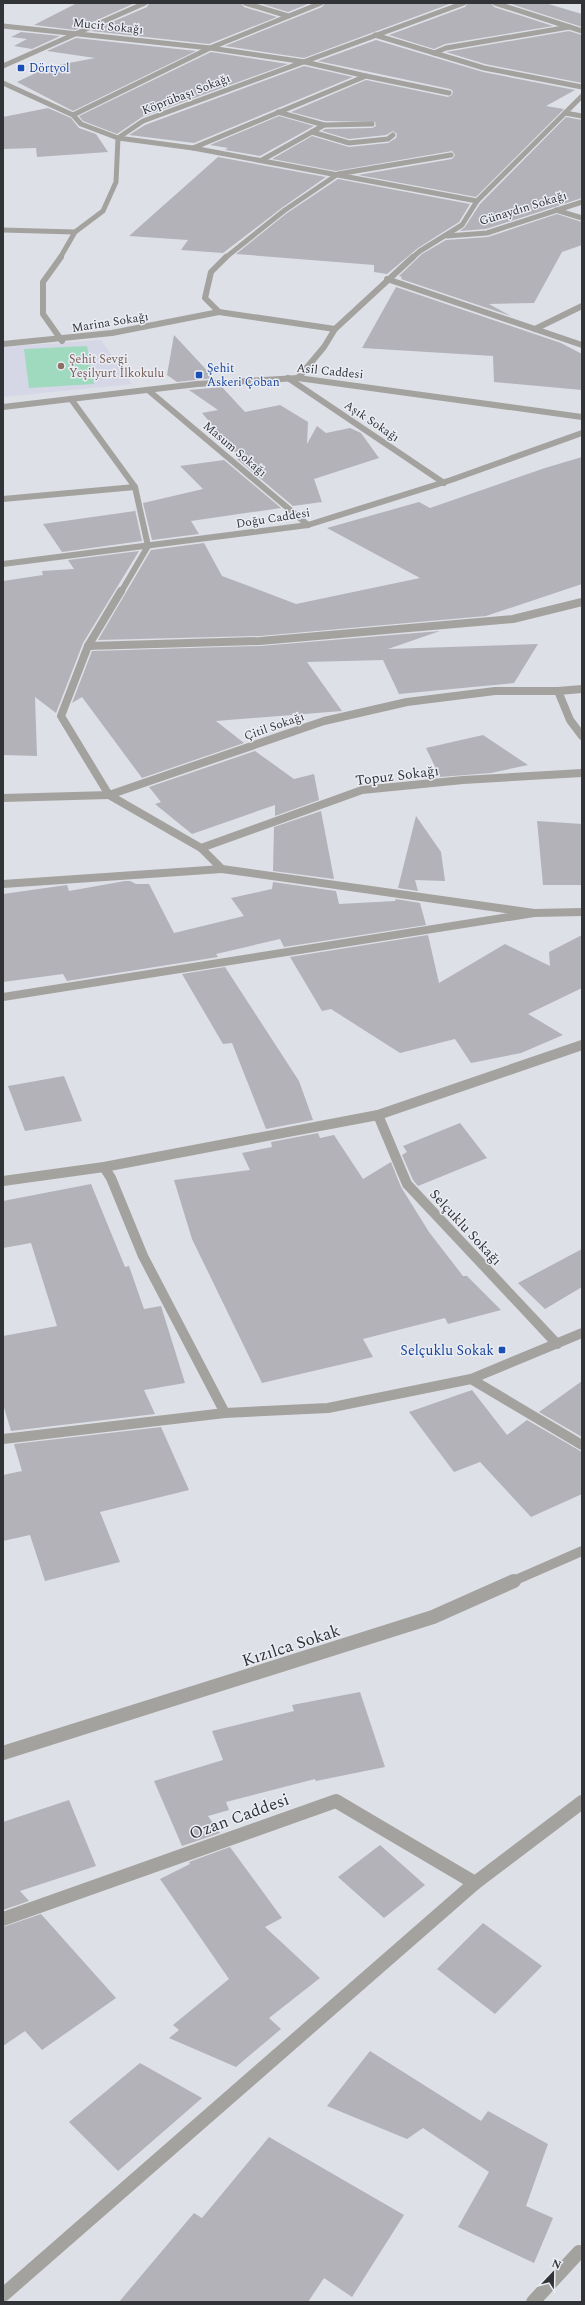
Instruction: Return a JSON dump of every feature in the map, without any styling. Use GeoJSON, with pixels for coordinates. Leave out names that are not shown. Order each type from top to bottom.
{"type":"FeatureCollection","features":[{"type":"Feature","properties":{"kind":"street"},"geometry":{"type":"LineString","coordinates":[[3,66],[145,3]]}},
{"type":"Feature","properties":{"kind":"street"},"geometry":{"type":"LineString","coordinates":[[245,3],[288,16]]}},
{"type":"Feature","properties":{"kind":"street"},"geometry":{"type":"LineString","coordinates":[[73,115],[210,48],[321,3]]}},
{"type":"Feature","properties":{"kind":"street","name":"Köprübaşı Sokağı"},"geometry":{"type":"LineString","coordinates":[[118,138],[143,121],[464,3]]}},
{"type":"Feature","properties":{"kind":"street"},"geometry":{"type":"LineString","coordinates":[[495,3],[582,31]]}},
{"type":"Feature","properties":{"kind":"street","name":"Mucit Sokağı"},"geometry":{"type":"LineString","coordinates":[[3,26],[210,48],[305,62],[366,76]]}},
{"type":"Feature","properties":{"kind":"street"},"geometry":{"type":"LineString","coordinates":[[434,53],[446,48],[569,27]]}},
{"type":"Feature","properties":{"kind":"street"},"geometry":{"type":"LineString","coordinates":[[376,36],[484,68],[582,87]]}},
{"type":"Feature","properties":{"kind":"street"},"geometry":{"type":"LineString","coordinates":[[193,148],[366,76],[449,93]]}},
{"type":"Feature","properties":{"kind":"street"},"geometry":{"type":"LineString","coordinates":[[3,83],[73,115],[81,124],[118,138],[193,148],[476,200]]}},
{"type":"Feature","properties":{"kind":"street"},"geometry":{"type":"LineString","coordinates":[[298,378],[324,347],[335,329],[387,279],[420,251],[462,225],[476,200],[582,96]]}},
{"type":"Feature","properties":{"kind":"street"},"geometry":{"type":"LineString","coordinates":[[278,112],[324,125],[372,124]]}},
{"type":"Feature","properties":{"kind":"street"},"geometry":{"type":"LineString","coordinates":[[566,113],[582,116]]}},
{"type":"Feature","properties":{"kind":"street"},"geometry":{"type":"LineString","coordinates":[[262,160],[324,125]]}},
{"type":"Feature","properties":{"kind":"street"},"geometry":{"type":"LineString","coordinates":[[312,132],[349,143],[388,139],[393,135]]}},
{"type":"Feature","properties":{"kind":"street"},"geometry":{"type":"LineString","coordinates":[[62,341],[43,314],[43,282],[67,249],[75,232],[103,211],[116,182],[118,138]]}},
{"type":"Feature","properties":{"kind":"street"},"geometry":{"type":"LineString","coordinates":[[335,329],[219,312],[205,298],[211,272],[228,255],[285,210],[338,174],[451,155]]}},
{"type":"Feature","properties":{"kind":"street","name":"Günaydın Sokağı"},"geometry":{"type":"LineString","coordinates":[[446,236],[486,233],[582,202]]}},
{"type":"Feature","properties":{"kind":"street"},"geometry":{"type":"LineString","coordinates":[[556,210],[582,218]]}},
{"type":"Feature","properties":{"kind":"street"},"geometry":{"type":"LineString","coordinates":[[3,230],[75,232]]}},
{"type":"Feature","properties":{"kind":"street"},"geometry":{"type":"LineString","coordinates":[[387,279],[582,345]]}},
{"type":"Feature","properties":{"kind":"street"},"geometry":{"type":"LineString","coordinates":[[535,329],[582,306]]}},
{"type":"Feature","properties":{"kind":"street","name":"Marina Sokağı"},"geometry":{"type":"LineString","coordinates":[[3,344],[62,341],[175,323],[219,312]]}},
{"type":"Feature","properties":{"kind":"street","name":"Aşık Sokağı"},"geometry":{"type":"LineString","coordinates":[[288,378],[444,483]]}},
{"type":"Feature","properties":{"kind":"street","name":"Asil Caddesi"},"geometry":{"type":"LineString","coordinates":[[3,407],[198,384],[298,378],[582,417]]}},
{"type":"Feature","properties":{"kind":"street","name":"Masum Sokağı"},"geometry":{"type":"LineString","coordinates":[[148,390],[308,525]]}},
{"type":"Feature","properties":{"kind":"street"},"geometry":{"type":"LineString","coordinates":[[71,399],[135,487],[148,546],[88,646],[61,716],[109,795],[201,848],[222,869]]}},
{"type":"Feature","properties":{"kind":"street","name":"Doğu Caddesi"},"geometry":{"type":"LineString","coordinates":[[3,564],[308,525],[444,483],[582,433]]}},
{"type":"Feature","properties":{"kind":"street"},"geometry":{"type":"LineString","coordinates":[[3,499],[135,487]]}},
{"type":"Feature","properties":{"kind":"street"},"geometry":{"type":"LineString","coordinates":[[88,646],[260,641],[513,619],[582,602]]}},
{"type":"Feature","properties":{"kind":"street","name":"Çitil Sokağı"},"geometry":{"type":"LineString","coordinates":[[3,798],[109,795],[324,721],[407,702],[495,691],[558,691],[582,689]]}},
{"type":"Feature","properties":{"kind":"street"},"geometry":{"type":"LineString","coordinates":[[558,691],[570,720],[582,736]]}},
{"type":"Feature","properties":{"kind":"street","name":"Topuz Sokağı"},"geometry":{"type":"LineString","coordinates":[[201,848],[362,790],[463,780],[582,773]]}},
{"type":"Feature","properties":{"kind":"street"},"geometry":{"type":"LineString","coordinates":[[3,884],[222,869],[534,914]]}},
{"type":"Feature","properties":{"kind":"street"},"geometry":{"type":"LineString","coordinates":[[3,997],[448,929],[534,914],[582,912]]}},
{"type":"Feature","properties":{"kind":"street"},"geometry":{"type":"LineString","coordinates":[[3,1182],[104,1167],[378,1115],[582,1045]]}},
{"type":"Feature","properties":{"kind":"street","name":"Selçuklu Sokağı"},"geometry":{"type":"LineString","coordinates":[[378,1115],[407,1184],[557,1344]]}},
{"type":"Feature","properties":{"kind":"street"},"geometry":{"type":"LineString","coordinates":[[104,1167],[111,1178],[143,1256],[225,1413]]}},
{"type":"Feature","properties":{"kind":"street"},"geometry":{"type":"LineString","coordinates":[[3,1438],[225,1413],[328,1408],[471,1379],[582,1333]]}},
{"type":"Feature","properties":{"kind":"street"},"geometry":{"type":"LineString","coordinates":[[471,1379],[582,1445]]}},
{"type":"Feature","properties":{"kind":"street","name":"Kızılca Sokak"},"geometry":{"type":"LineString","coordinates":[[3,1753],[433,1617],[582,1551]]}},
{"type":"Feature","properties":{"kind":"street","name":"Ozan Caddesi"},"geometry":{"type":"LineString","coordinates":[[3,1919],[336,1800],[475,1883]]}},
{"type":"Feature","properties":{"kind":"street"},"geometry":{"type":"LineString","coordinates":[[3,2294],[475,1883],[582,1802]]}},
{"type":"Feature","properties":{"kind":"street"},"geometry":{"type":"LineString","coordinates":[[533,2302],[579,2252],[582,2253]]}},
{"type":"Feature","properties":{"kind":"shaded area","name":"Şehit Sevgi Yeşilyurt İlkokulu"},"geometry":{"type":"Polygon","coordinates":[[[101,340],[132,384],[3,397],[3,347],[101,340]]]}},
{"type":"Feature","properties":{"kind":"green space"},"geometry":{"type":"Polygon","coordinates":[[[87,346],[94,384],[29,388],[24,349],[87,346]]]}},
{"type":"Feature","properties":{"kind":"building"},"geometry":{"type":"Polygon","coordinates":[[[77,3],[135,3],[75,30],[34,25],[77,3]]]}},
{"type":"Feature","properties":{"kind":"building"},"geometry":{"type":"Polygon","coordinates":[[[149,3],[241,3],[244,7],[277,17],[209,44],[91,31],[147,7],[149,3]]]}},
{"type":"Feature","properties":{"kind":"building"},"geometry":{"type":"Polygon","coordinates":[[[259,3],[310,3],[288,12],[259,3]]]}},
{"type":"Feature","properties":{"kind":"building"},"geometry":{"type":"Polygon","coordinates":[[[325,3],[452,3],[304,58],[225,46],[322,7],[325,3]]]}},
{"type":"Feature","properties":{"kind":"building"},"geometry":{"type":"Polygon","coordinates":[[[468,3],[491,3],[494,7],[553,26],[445,44],[434,49],[389,35],[465,7],[468,3]]]}},
{"type":"Feature","properties":{"kind":"building"},"geometry":{"type":"Polygon","coordinates":[[[508,3],[545,3],[582,14],[582,27],[508,3]]]}},
{"type":"Feature","properties":{"kind":"building"},"geometry":{"type":"Polygon","coordinates":[[[569,31],[582,35],[582,83],[485,64],[446,52],[569,31]]]}},
{"type":"Feature","properties":{"kind":"building"},"geometry":{"type":"Polygon","coordinates":[[[21,32],[60,36],[32,49],[14,46],[27,39],[11,37],[21,32]]]}},
{"type":"Feature","properties":{"kind":"building"},"geometry":{"type":"Polygon","coordinates":[[[76,38],[196,51],[73,111],[17,82],[48,67],[95,58],[47,51],[76,38]]]}},
{"type":"Feature","properties":{"kind":"building"},"geometry":{"type":"Polygon","coordinates":[[[376,40],[483,72],[575,90],[546,106],[564,109],[476,197],[358,175],[452,159],[455,155],[452,151],[336,171],[272,159],[312,136],[349,147],[388,143],[396,138],[397,134],[393,131],[386,135],[349,139],[322,131],[325,129],[372,128],[376,126],[375,122],[325,121],[291,112],[366,80],[448,97],[452,95],[453,91],[450,89],[318,61],[376,40]]]}},
{"type":"Feature","properties":{"kind":"building"},"geometry":{"type":"Polygon","coordinates":[[[211,52],[288,64],[142,117],[117,134],[83,121],[79,116],[211,52]]]}},
{"type":"Feature","properties":{"kind":"building"},"geometry":{"type":"Polygon","coordinates":[[[304,66],[353,77],[194,143],[129,135],[145,125],[304,66]]]}},
{"type":"Feature","properties":{"kind":"building"},"geometry":{"type":"Polygon","coordinates":[[[48,108],[71,118],[79,128],[96,134],[108,152],[37,157],[36,148],[3,149],[3,117],[48,108]]]}},
{"type":"Feature","properties":{"kind":"building"},"geometry":{"type":"Polygon","coordinates":[[[279,116],[314,126],[260,156],[225,150],[228,148],[210,145],[279,116]]]}},
{"type":"Feature","properties":{"kind":"building"},"geometry":{"type":"Polygon","coordinates":[[[566,117],[582,120],[582,198],[486,229],[460,231],[465,227],[480,204],[566,117]]]}},
{"type":"Feature","properties":{"kind":"building"},"geometry":{"type":"Polygon","coordinates":[[[218,157],[326,177],[283,207],[223,253],[181,250],[188,240],[129,236],[218,157]]]}},
{"type":"Feature","properties":{"kind":"building"},"geometry":{"type":"Polygon","coordinates":[[[338,179],[470,204],[459,222],[418,248],[387,274],[374,272],[374,265],[236,254],[287,213],[338,179]]]}},
{"type":"Feature","properties":{"kind":"building"},"geometry":{"type":"Polygon","coordinates":[[[557,214],[582,222],[582,245],[562,252],[534,303],[489,304],[511,316],[401,279],[402,277],[399,276],[422,254],[446,240],[488,237],[557,214]]]}},
{"type":"Feature","properties":{"kind":"building"},"geometry":{"type":"Polygon","coordinates":[[[396,287],[561,343],[582,354],[582,390],[494,382],[493,356],[362,348],[396,287]]]}},
{"type":"Feature","properties":{"kind":"building"},"geometry":{"type":"Polygon","coordinates":[[[174,335],[214,378],[177,382],[167,375],[174,335]]]}},
{"type":"Feature","properties":{"kind":"building"},"geometry":{"type":"Polygon","coordinates":[[[222,387],[245,412],[280,405],[308,422],[307,444],[317,426],[326,433],[350,428],[361,433],[379,458],[314,479],[322,502],[293,506],[237,459],[240,458],[202,413],[218,410],[189,390],[222,387]]]}},
{"type":"Feature","properties":{"kind":"building"},"geometry":{"type":"Polygon","coordinates":[[[582,457],[582,584],[486,616],[260,636],[98,640],[151,550],[204,543],[222,576],[296,604],[420,578],[327,528],[419,502],[430,508],[545,468],[582,457]]]}},
{"type":"Feature","properties":{"kind":"building"},"geometry":{"type":"Polygon","coordinates":[[[224,460],[281,508],[191,521],[199,534],[152,540],[143,503],[203,489],[180,466],[224,460]]]}},
{"type":"Feature","properties":{"kind":"building"},"geometry":{"type":"Polygon","coordinates":[[[134,505],[142,541],[62,552],[43,524],[135,511],[134,505]]]}},
{"type":"Feature","properties":{"kind":"building"},"geometry":{"type":"Polygon","coordinates":[[[139,551],[83,643],[56,713],[35,697],[37,756],[3,755],[3,581],[43,575],[42,571],[74,569],[68,560],[139,551]]]}},
{"type":"Feature","properties":{"kind":"building"},"geometry":{"type":"Polygon","coordinates":[[[440,631],[388,649],[538,644],[514,683],[399,694],[383,660],[307,662],[342,711],[216,721],[244,743],[142,778],[82,697],[72,703],[92,651],[260,646],[440,631]]]}},
{"type":"Feature","properties":{"kind":"building"},"geometry":{"type":"Polygon","coordinates":[[[483,735],[528,765],[491,773],[440,777],[426,748],[483,735]]]}},
{"type":"Feature","properties":{"kind":"building"},"geometry":{"type":"Polygon","coordinates":[[[255,751],[294,779],[314,774],[319,800],[275,816],[275,805],[192,834],[155,804],[161,802],[149,787],[255,751]]]}},
{"type":"Feature","properties":{"kind":"building"},"geometry":{"type":"Polygon","coordinates":[[[321,811],[334,879],[273,871],[274,827],[321,811]]]}},
{"type":"Feature","properties":{"kind":"building"},"geometry":{"type":"Polygon","coordinates":[[[416,816],[441,852],[445,881],[415,880],[418,891],[398,888],[416,816]]]}},
{"type":"Feature","properties":{"kind":"building"},"geometry":{"type":"Polygon","coordinates":[[[537,821],[582,824],[582,885],[543,885],[537,821]]]}},
{"type":"Feature","properties":{"kind":"building"},"geometry":{"type":"Polygon","coordinates":[[[130,881],[136,884],[149,884],[174,933],[244,916],[231,898],[272,889],[273,882],[336,891],[339,904],[395,901],[396,899],[420,903],[426,925],[284,947],[280,939],[216,954],[218,957],[67,981],[63,974],[3,982],[3,894],[67,885],[69,891],[130,881]]]}},
{"type":"Feature","properties":{"kind":"building"},"geometry":{"type":"Polygon","coordinates":[[[428,935],[439,983],[505,944],[550,966],[549,952],[582,935],[582,988],[528,1014],[563,1035],[521,1053],[471,1063],[455,1039],[400,1053],[331,1009],[322,1011],[290,957],[428,935]]]}},
{"type":"Feature","properties":{"kind":"building"},"geometry":{"type":"Polygon","coordinates":[[[225,967],[299,1081],[313,1120],[266,1129],[232,1043],[223,1044],[182,974],[225,967]]]}},
{"type":"Feature","properties":{"kind":"building"},"geometry":{"type":"Polygon","coordinates":[[[64,1076],[82,1121],[25,1131],[8,1086],[64,1076]]]}},
{"type":"Feature","properties":{"kind":"building"},"geometry":{"type":"Polygon","coordinates":[[[460,1123],[487,1158],[418,1186],[413,1180],[402,1155],[407,1152],[403,1146],[460,1123]]]}},
{"type":"Feature","properties":{"kind":"building"},"geometry":{"type":"Polygon","coordinates":[[[318,1133],[320,1138],[334,1135],[363,1179],[391,1162],[401,1187],[429,1232],[463,1276],[467,1276],[501,1310],[448,1324],[445,1318],[363,1339],[373,1357],[262,1383],[192,1239],[174,1180],[250,1170],[242,1153],[272,1147],[271,1142],[318,1133]]]}},
{"type":"Feature","properties":{"kind":"building"},"geometry":{"type":"Polygon","coordinates":[[[91,1184],[125,1267],[129,1266],[144,1309],[161,1306],[185,1383],[144,1390],[155,1414],[11,1431],[3,1404],[3,1336],[57,1326],[31,1243],[3,1248],[3,1201],[91,1184]]]}},
{"type":"Feature","properties":{"kind":"building"},"geometry":{"type":"Polygon","coordinates":[[[582,1249],[582,1287],[545,1309],[518,1283],[582,1249]]]}},
{"type":"Feature","properties":{"kind":"building"},"geometry":{"type":"Polygon","coordinates":[[[582,1381],[582,1437],[539,1412],[582,1381]]]}},
{"type":"Feature","properties":{"kind":"building"},"geometry":{"type":"Polygon","coordinates":[[[472,1390],[507,1435],[527,1420],[582,1452],[582,1494],[531,1517],[480,1462],[454,1472],[409,1412],[472,1390]]]}},
{"type":"Feature","properties":{"kind":"building"},"geometry":{"type":"Polygon","coordinates":[[[161,1427],[189,1490],[100,1512],[120,1562],[45,1581],[30,1535],[3,1541],[3,1475],[22,1471],[14,1444],[161,1427]]]}},
{"type":"Feature","properties":{"kind":"building"},"geometry":{"type":"Polygon","coordinates":[[[360,1692],[385,1767],[316,1781],[315,1779],[226,1802],[229,1810],[208,1816],[220,1833],[182,1846],[154,1781],[223,1760],[212,1731],[294,1711],[292,1705],[360,1692]]]}},
{"type":"Feature","properties":{"kind":"building"},"geometry":{"type":"Polygon","coordinates":[[[69,1800],[96,1866],[20,1891],[29,1901],[3,1910],[3,1822],[69,1800]]]}},
{"type":"Feature","properties":{"kind":"building"},"geometry":{"type":"Polygon","coordinates":[[[380,1845],[425,1885],[384,1918],[338,1877],[380,1845]]]}},
{"type":"Feature","properties":{"kind":"building"},"geometry":{"type":"Polygon","coordinates":[[[230,1847],[282,1918],[265,1927],[320,1978],[269,2018],[281,2029],[236,2067],[169,2038],[179,2030],[173,2025],[229,1979],[160,1879],[190,1864],[189,1862],[230,1847]]]}},
{"type":"Feature","properties":{"kind":"building"},"geometry":{"type":"Polygon","coordinates":[[[41,1914],[116,1998],[42,2050],[25,2031],[3,2046],[3,1927],[41,1914]]]}},
{"type":"Feature","properties":{"kind":"building"},"geometry":{"type":"Polygon","coordinates":[[[483,1923],[542,1966],[495,2014],[437,1969],[483,1923]]]}},
{"type":"Feature","properties":{"kind":"building"},"geometry":{"type":"Polygon","coordinates":[[[370,2051],[481,2121],[488,2111],[548,2144],[526,2206],[553,2218],[534,2263],[458,2227],[489,2172],[423,2128],[407,2139],[327,2106],[370,2051]]]}},
{"type":"Feature","properties":{"kind":"building"},"geometry":{"type":"Polygon","coordinates":[[[140,2063],[202,2098],[118,2171],[69,2122],[140,2063]]]}},
{"type":"Feature","properties":{"kind":"building"},"geometry":{"type":"Polygon","coordinates":[[[269,2137],[404,2215],[352,2297],[324,2278],[308,2302],[119,2302],[194,2213],[202,2218],[269,2137]]]}},
{"type":"Feature","properties":{"kind":"place","name":"Dörtyol"},"geometry":{"type":"Point","coordinates":[21,68]}},
{"type":"Feature","properties":{"kind":"place","name":"Şehit Sevgi Yeşilyurt İlkokulu"},"geometry":{"type":"Point","coordinates":[61,366]}},
{"type":"Feature","properties":{"kind":"place","name":"Şehit Askeri Çoban"},"geometry":{"type":"Point","coordinates":[199,375]}},
{"type":"Feature","properties":{"kind":"place","name":"Selçuklu Sokak"},"geometry":{"type":"Point","coordinates":[502,1350]}}]}
